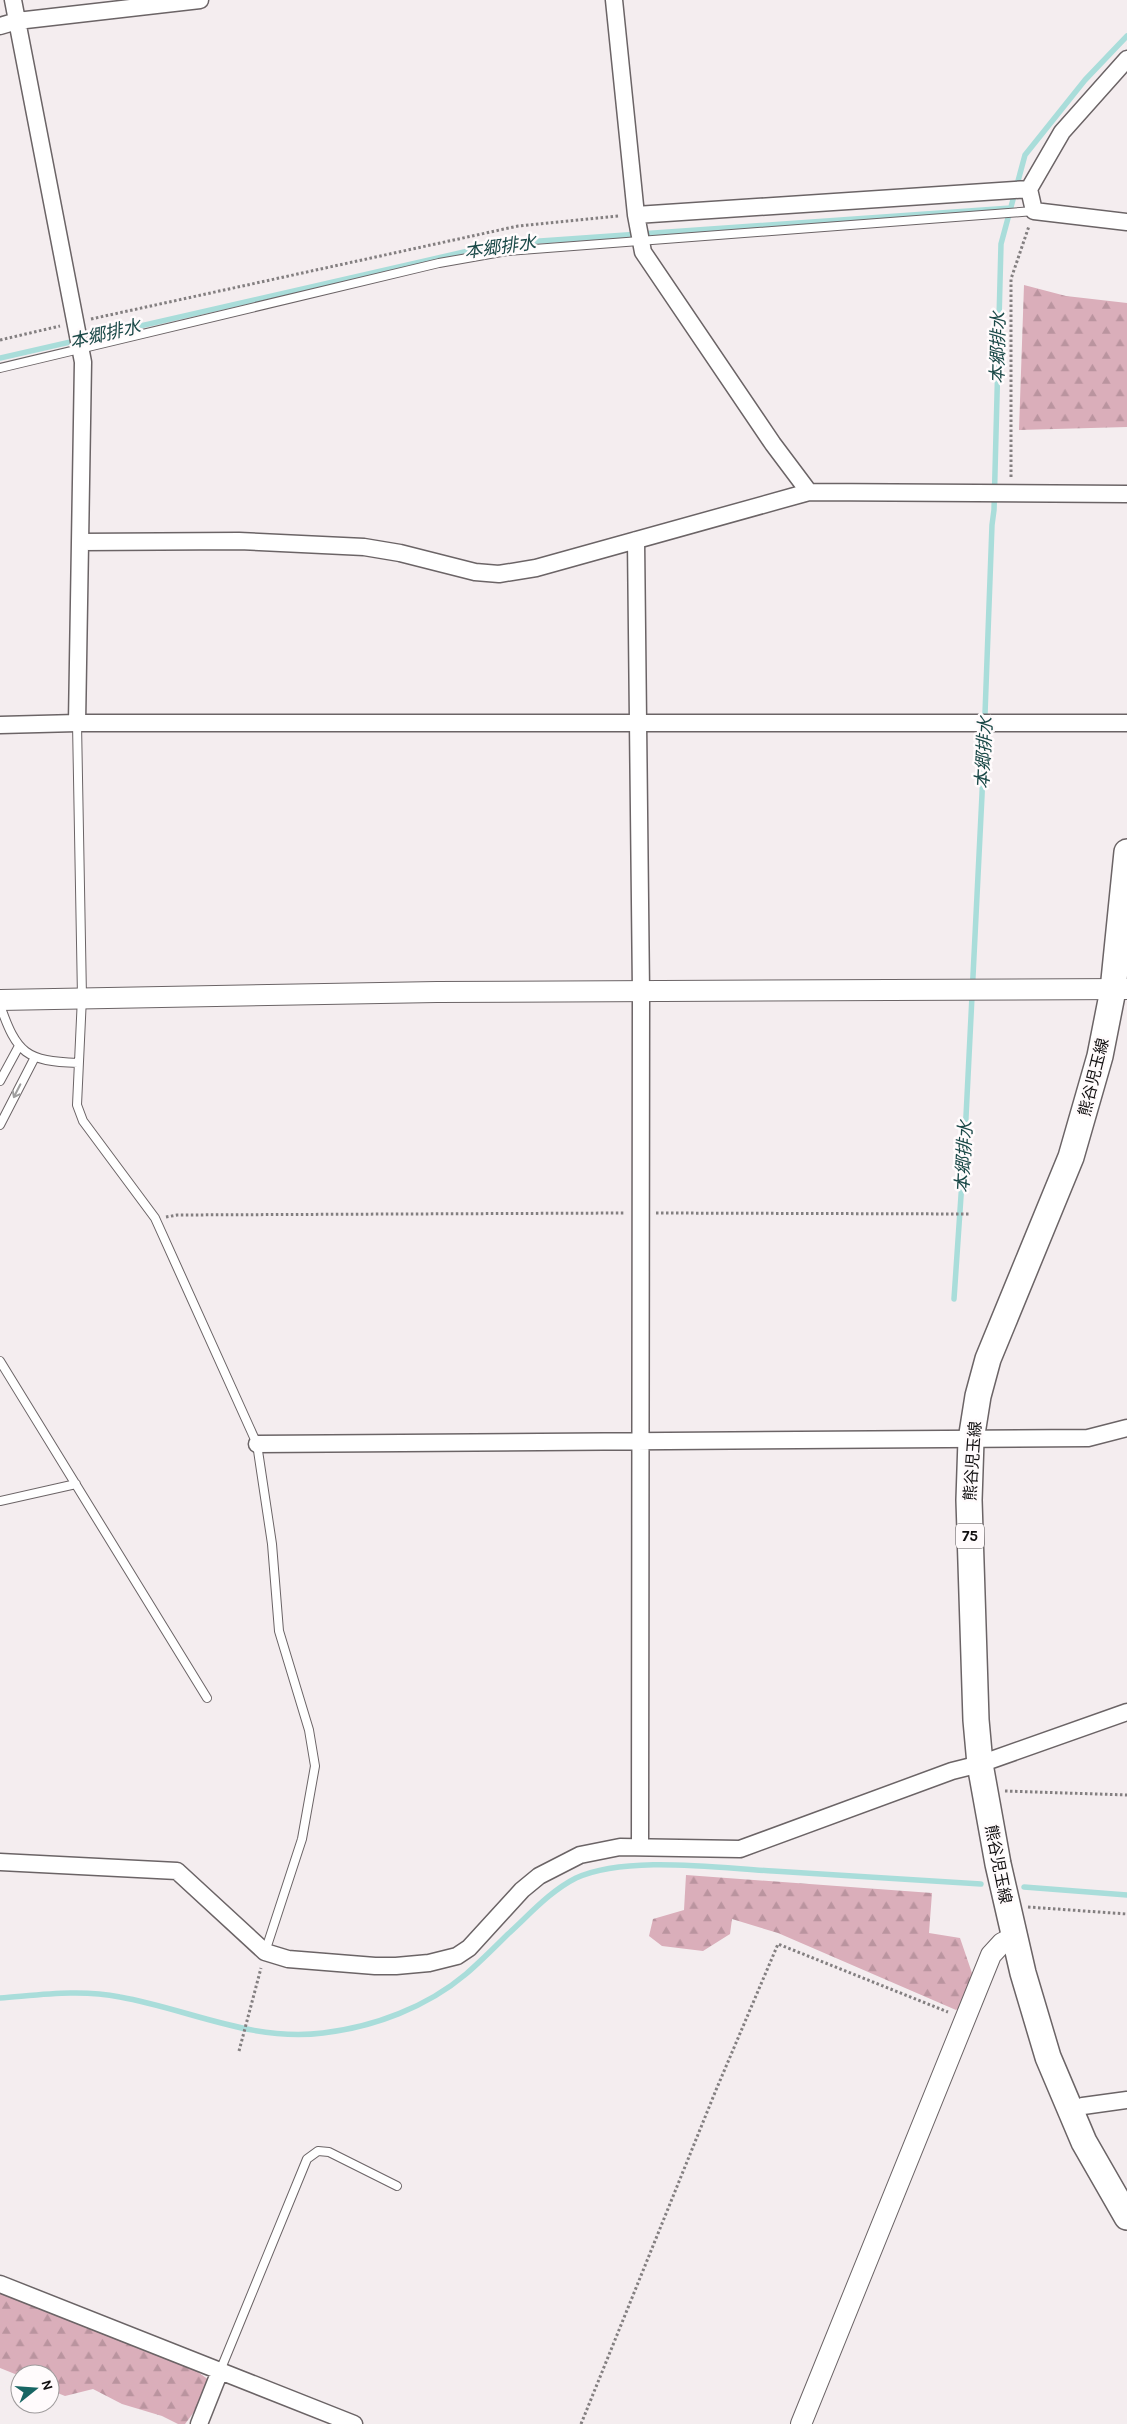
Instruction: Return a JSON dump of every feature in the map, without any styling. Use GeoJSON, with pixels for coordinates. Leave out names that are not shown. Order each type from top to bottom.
{"type":"FeatureCollection","features":[{"type":"Feature","properties":{"kind":"main road","name":"熊谷児玉線"},"geometry":{"type":"LineString","coordinates":[[1127,852],[1120,990],[1071,1157],[988,1358],[978,1396],[971,1440],[968,1500],[974,1670],[980,1764],[1008,1910],[1035,2017],[1048,2057],[1071,2113],[1098,2169],[1127,2217]]}},
{"type":"Feature","properties":{"kind":"street"},"geometry":{"type":"LineString","coordinates":[[13,0],[83,362],[77,723]]}},
{"type":"Feature","properties":{"kind":"street"},"geometry":{"type":"LineString","coordinates":[[0,26],[17,21],[200,0]]}},
{"type":"Feature","properties":{"kind":"street"},"geometry":{"type":"LineString","coordinates":[[614,0],[636,214],[643,252],[772,444],[809,492]]}},
{"type":"Feature","properties":{"kind":"street"},"geometry":{"type":"LineString","coordinates":[[1127,59],[1062,132],[1028,189],[1034,211],[1127,222]]}},
{"type":"Feature","properties":{"kind":"street"},"geometry":{"type":"LineString","coordinates":[[636,214],[1028,189]]}},
{"type":"Feature","properties":{"kind":"street"},"geometry":{"type":"LineString","coordinates":[[81,542],[239,541],[364,547],[400,553],[475,572],[499,574],[536,568],[809,492],[1127,494]]}},
{"type":"Feature","properties":{"kind":"street"},"geometry":{"type":"LineString","coordinates":[[636,540],[641,992],[640,1846]]}},
{"type":"Feature","properties":{"kind":"street"},"geometry":{"type":"LineString","coordinates":[[0,725],[77,723],[1127,723]]}},
{"type":"Feature","properties":{"kind":"street"},"geometry":{"type":"LineString","coordinates":[[0,1000],[437,992],[1120,990]]}},
{"type":"Feature","properties":{"kind":"street"},"geometry":{"type":"LineString","coordinates":[[257,1444],[641,1443],[1088,1438],[1127,1428]]}},
{"type":"Feature","properties":{"kind":"street"},"geometry":{"type":"LineString","coordinates":[[0,1862],[177,1871],[265,1952],[288,1959],[375,1966],[396,1966],[442,1961],[457,1956],[469,1948],[522,1890],[539,1876],[560,1863],[580,1855],[600,1850],[640,1846],[740,1849],[952,1771],[980,1764],[1127,1712]]}},
{"type":"Feature","properties":{"kind":"street"},"geometry":{"type":"LineString","coordinates":[[801,2424],[991,1956],[1002,1943],[1014,1937]]}},
{"type":"Feature","properties":{"kind":"street"},"geometry":{"type":"LineString","coordinates":[[1071,2113],[1083,2106],[1127,2100]]}},
{"type":"Feature","properties":{"kind":"street"},"geometry":{"type":"LineString","coordinates":[[0,2284],[354,2424]]}},
{"type":"Feature","properties":{"kind":"street"},"geometry":{"type":"LineString","coordinates":[[199,2424],[220,2371]]}},
{"type":"Feature","properties":{"kind":"lane"},"geometry":{"type":"LineString","coordinates":[[0,368],[439,263],[506,251],[1034,211]]}},
{"type":"Feature","properties":{"kind":"lane"},"geometry":{"type":"LineString","coordinates":[[77,723],[82,997],[77,1105],[84,1121],[155,1218],[257,1444],[272,1544],[279,1631],[309,1730],[315,1766],[302,1839],[265,1952]]}},
{"type":"Feature","properties":{"kind":"lane"},"geometry":{"type":"LineString","coordinates":[[0,1005],[10,1034],[19,1046],[35,1057],[59,1062],[78,1063]]}},
{"type":"Feature","properties":{"kind":"lane"},"geometry":{"type":"LineString","coordinates":[[0,1081],[19,1046]]}},
{"type":"Feature","properties":{"kind":"lane"},"geometry":{"type":"LineString","coordinates":[[0,1125],[35,1057]]}},
{"type":"Feature","properties":{"kind":"lane"},"geometry":{"type":"LineString","coordinates":[[0,1361],[207,1698]]}},
{"type":"Feature","properties":{"kind":"lane"},"geometry":{"type":"LineString","coordinates":[[0,1501],[76,1484]]}},
{"type":"Feature","properties":{"kind":"lane"},"geometry":{"type":"LineString","coordinates":[[220,2371],[307,2159],[318,2151],[329,2152],[397,2186]]}},
{"type":"Feature","properties":{"kind":"path"},"geometry":{"type":"LineString","coordinates":[[1012,494],[1010,279],[1034,211]]}},
{"type":"Feature","properties":{"kind":"path"},"geometry":{"type":"LineString","coordinates":[[0,340],[518,226],[636,214]]}},
{"type":"Feature","properties":{"kind":"path"},"geometry":{"type":"LineString","coordinates":[[155,1218],[177,1215],[971,1214]]}},
{"type":"Feature","properties":{"kind":"path"},"geometry":{"type":"LineString","coordinates":[[984,1790],[1127,1795]]}},
{"type":"Feature","properties":{"kind":"path"},"geometry":{"type":"LineString","coordinates":[[1008,1910],[1029,1907],[1127,1914]]}},
{"type":"Feature","properties":{"kind":"path"},"geometry":{"type":"LineString","coordinates":[[581,2424],[716,2090],[778,1944],[966,2019]]}},
{"type":"Feature","properties":{"kind":"path"},"geometry":{"type":"LineString","coordinates":[[239,2051],[265,1952]]}},
{"type":"Feature","properties":{"kind":"green space"},"geometry":{"type":"Polygon","coordinates":[[[1024,285],[1066,296],[1127,303],[1127,427],[1019,430],[1024,285]]]}},
{"type":"Feature","properties":{"kind":"green space"},"geometry":{"type":"Polygon","coordinates":[[[686,1875],[932,1893],[929,1933],[960,1938],[973,1976],[959,2008],[956,2010],[778,1933],[732,1919],[730,1934],[703,1951],[662,1946],[649,1936],[653,1919],[684,1910],[686,1875]]]}},
{"type":"Feature","properties":{"kind":"green space"},"geometry":{"type":"Polygon","coordinates":[[[0,2289],[147,2352],[188,2365],[209,2380],[197,2408],[185,2424],[178,2424],[162,2416],[122,2404],[93,2389],[65,2396],[60,2394],[60,2364],[10,2364],[10,2372],[0,2368],[0,2289]]]}},
{"type":"Feature","properties":{"kind":"waterway","name":"本郷排水"},"geometry":{"type":"LineString","coordinates":[[954,1299],[965,1137],[982,795],[994,510],[1001,244],[1025,155],[1085,80],[1127,36]]}},
{"type":"Feature","properties":{"kind":"waterway","name":"本郷排水"},"geometry":{"type":"LineString","coordinates":[[0,358],[499,244],[1011,208]]}},
{"type":"Feature","properties":{"kind":"waterway"},"geometry":{"type":"LineString","coordinates":[[0,1998],[60,1993],[90,1993],[145,2002],[245,2029],[297,2035],[323,2033],[361,2026],[399,2014],[451,1986],[549,1896],[566,1883],[597,1871],[620,1867],[673,1865],[981,1884]]}},
{"type":"Feature","properties":{"kind":"waterway"},"geometry":{"type":"LineString","coordinates":[[1024,1887],[1127,1895]]}}]}
